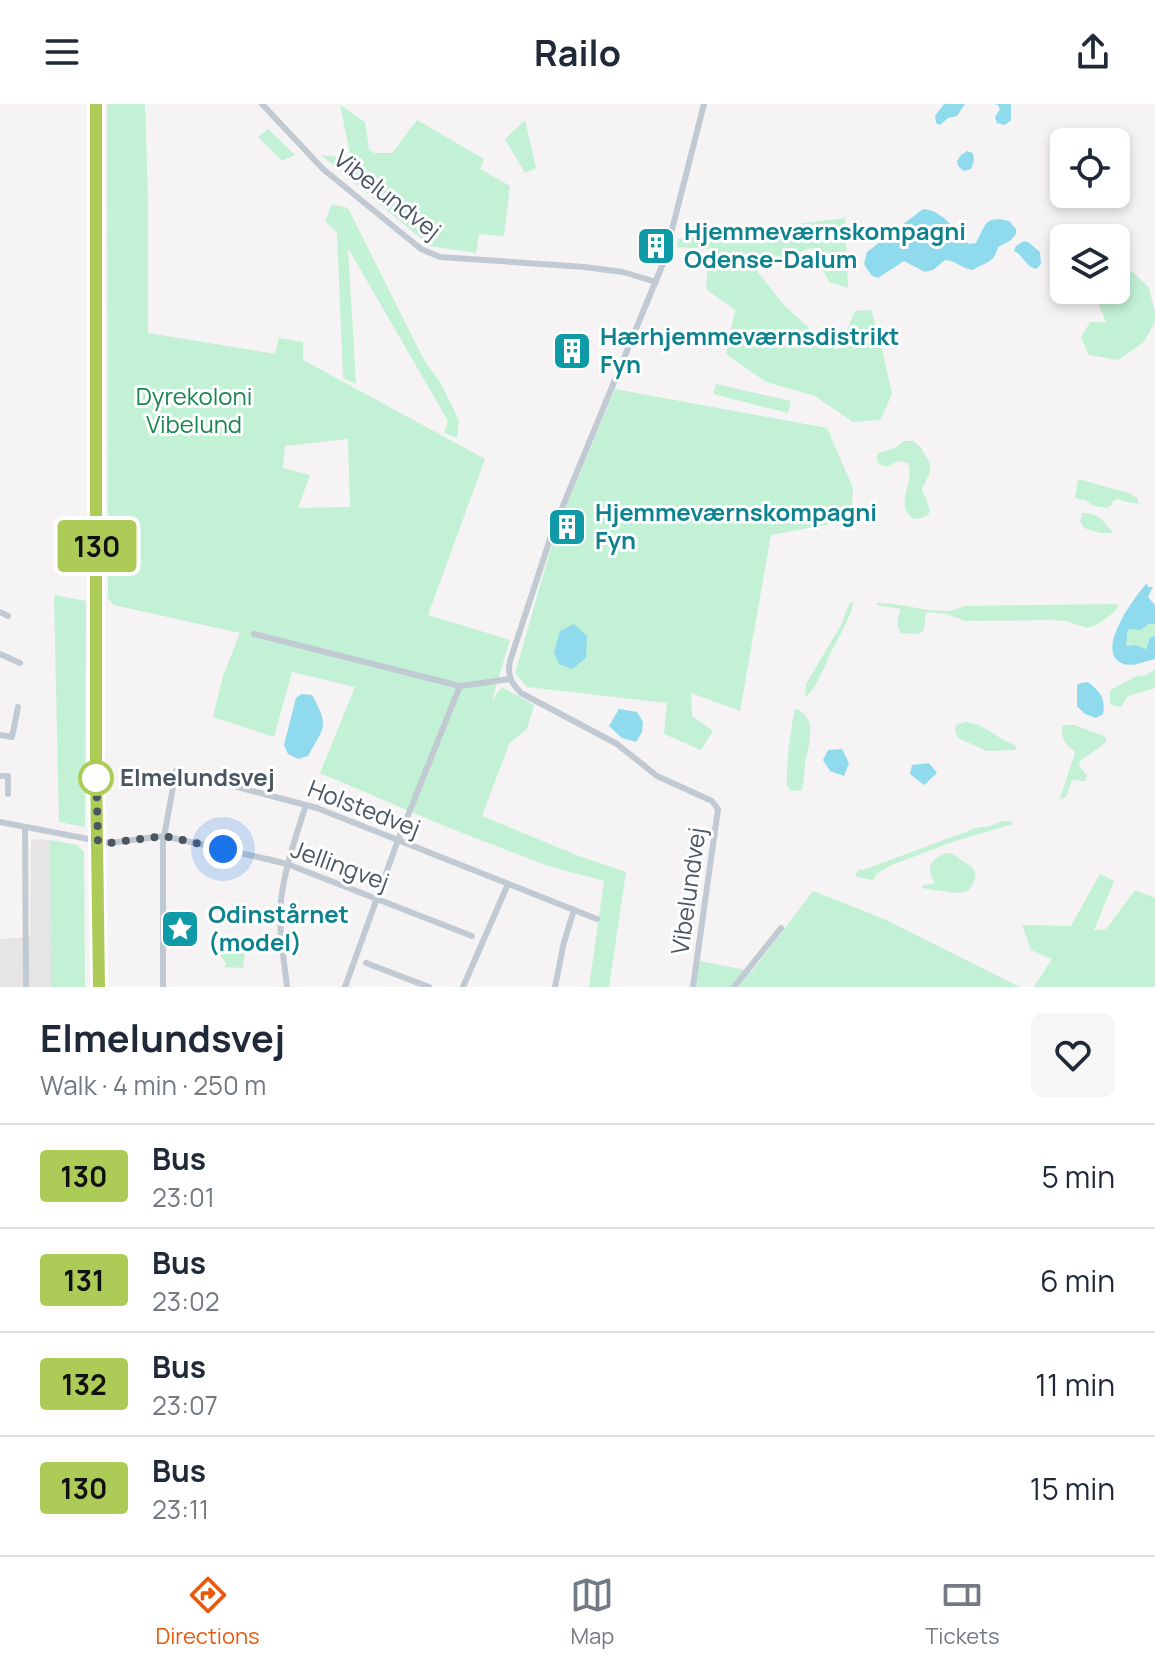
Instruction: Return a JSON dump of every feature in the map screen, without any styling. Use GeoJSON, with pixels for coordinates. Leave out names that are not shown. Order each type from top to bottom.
{"type":"FeatureCollection","features":[{"type":"Feature","properties":{"kind":"main road"},"geometry":{"type":"LineString","coordinates":[[96,104],[99,987]]}},
{"type":"Feature","properties":{"kind":"street","name":"Vibelundvej"},"geometry":{"type":"LineString","coordinates":[[262,104],[323,169],[431,254],[599,269],[623,272],[656,282]]}},
{"type":"Feature","properties":{"kind":"street"},"geometry":{"type":"LineString","coordinates":[[254,634],[460,686],[510,679],[510,661],[553,530],[656,282],[673,230],[704,104]]}},
{"type":"Feature","properties":{"kind":"street"},"geometry":{"type":"LineString","coordinates":[[0,612],[8,616]]}},
{"type":"Feature","properties":{"kind":"street"},"geometry":{"type":"LineString","coordinates":[[0,654],[20,663]]}},
{"type":"Feature","properties":{"kind":"street","name":"Vibelundvej"},"geometry":{"type":"LineString","coordinates":[[510,679],[521,693],[617,744],[657,776],[712,801],[718,809],[693,987]]}},
{"type":"Feature","properties":{"kind":"street"},"geometry":{"type":"LineString","coordinates":[[345,987],[398,840],[460,686]]}},
{"type":"Feature","properties":{"kind":"street"},"geometry":{"type":"LineString","coordinates":[[0,735],[12,737],[18,707]]}},
{"type":"Feature","properties":{"kind":"street","name":"Holstedvej"},"geometry":{"type":"LineString","coordinates":[[164,836],[176,771],[306,805],[597,919]]}},
{"type":"Feature","properties":{"kind":"street"},"geometry":{"type":"LineString","coordinates":[[0,776],[8,776],[8,794]]}},
{"type":"Feature","properties":{"kind":"street"},"geometry":{"type":"LineString","coordinates":[[287,987],[281,903],[287,864],[306,805]]}},
{"type":"Feature","properties":{"kind":"street"},"geometry":{"type":"LineString","coordinates":[[0,822],[98,841]]}},
{"type":"Feature","properties":{"kind":"street"},"geometry":{"type":"LineString","coordinates":[[25,827],[26,987]]}},
{"type":"Feature","properties":{"kind":"street"},"geometry":{"type":"LineString","coordinates":[[163,987],[164,836]]}},
{"type":"Feature","properties":{"kind":"street","name":"Jellingvej"},"geometry":{"type":"LineString","coordinates":[[98,841],[109,843],[164,836],[287,864],[472,936]]}},
{"type":"Feature","properties":{"kind":"street"},"geometry":{"type":"LineString","coordinates":[[463,987],[508,884]]}},
{"type":"Feature","properties":{"kind":"street"},"geometry":{"type":"LineString","coordinates":[[555,987],[574,910]]}},
{"type":"Feature","properties":{"kind":"street"},"geometry":{"type":"LineString","coordinates":[[734,987],[781,928]]}},
{"type":"Feature","properties":{"kind":"street"},"geometry":{"type":"LineString","coordinates":[[366,963],[429,987]]}},
{"type":"Feature","properties":{"kind":"shaded area"},"geometry":{"type":"Polygon","coordinates":[[[31,839],[50,840],[51,987],[0,987],[0,939],[30,937],[31,839]]]}},
{"type":"Feature","properties":{"kind":"green space","name":"Dyrekoloni Vibelund"},"geometry":{"type":"Polygon","coordinates":[[[107,104],[145,104],[148,333],[275,354],[279,338],[303,342],[303,360],[485,459],[428,615],[510,640],[492,700],[502,687],[534,705],[527,729],[509,744],[482,816],[626,872],[609,987],[589,987],[604,881],[548,866],[320,773],[355,687],[292,672],[274,737],[213,717],[223,676],[240,633],[114,605],[108,598],[107,104]],[[348,439],[285,446],[283,468],[310,475],[298,508],[350,507],[348,439]]]}},
{"type":"Feature","properties":{"kind":"green space"},"geometry":{"type":"Polygon","coordinates":[[[340,105],[365,122],[369,149],[374,153],[392,153],[417,120],[484,159],[480,169],[510,186],[504,236],[479,234],[476,253],[430,246],[321,155],[351,158],[340,105]]]}},
{"type":"Feature","properties":{"kind":"green space"},"geometry":{"type":"Polygon","coordinates":[[[525,120],[536,168],[525,173],[505,139],[525,120]]]}},
{"type":"Feature","properties":{"kind":"green space"},"geometry":{"type":"Polygon","coordinates":[[[268,129],[295,155],[282,161],[258,137],[268,129]]]}},
{"type":"Feature","properties":{"kind":"green space"},"geometry":{"type":"Polygon","coordinates":[[[332,204],[348,208],[423,358],[440,382],[459,420],[457,438],[444,433],[448,421],[348,248],[356,384],[343,378],[337,233],[325,221],[332,204]]]}},
{"type":"Feature","properties":{"kind":"green space"},"geometry":{"type":"Polygon","coordinates":[[[845,218],[848,288],[829,282],[812,248],[754,267],[783,304],[838,350],[855,311],[871,310],[892,394],[880,420],[853,422],[815,396],[766,382],[726,354],[735,310],[706,289],[709,249],[677,247],[678,239],[845,218]]]}},
{"type":"Feature","properties":{"kind":"green space"},"geometry":{"type":"Polygon","coordinates":[[[1130,272],[1133,272],[1149,288],[1155,322],[1144,342],[1118,360],[1089,355],[1081,338],[1090,322],[1106,322],[1099,304],[1130,304],[1130,272]]]}},
{"type":"Feature","properties":{"kind":"green space"},"geometry":{"type":"Polygon","coordinates":[[[716,384],[791,401],[788,413],[713,394],[716,384]]]}},
{"type":"Feature","properties":{"kind":"green space"},"geometry":{"type":"Polygon","coordinates":[[[615,389],[827,428],[853,488],[851,520],[771,535],[740,711],[691,693],[692,716],[713,731],[701,750],[664,734],[667,703],[527,687],[515,673],[555,534],[572,539],[582,518],[565,509],[615,389]]]}},
{"type":"Feature","properties":{"kind":"green space"},"geometry":{"type":"Polygon","coordinates":[[[904,441],[914,441],[930,464],[929,475],[922,489],[930,510],[921,518],[913,519],[905,506],[910,470],[908,463],[898,461],[886,467],[878,463],[878,453],[895,448],[904,441]]]}},
{"type":"Feature","properties":{"kind":"green space"},"geometry":{"type":"Polygon","coordinates":[[[1078,479],[1129,493],[1137,498],[1139,504],[1118,499],[1107,508],[1094,506],[1075,497],[1078,479]]]}},
{"type":"Feature","properties":{"kind":"green space"},"geometry":{"type":"Polygon","coordinates":[[[1082,513],[1097,516],[1113,533],[1084,528],[1080,521],[1082,513]]]}},
{"type":"Feature","properties":{"kind":"green space"},"geometry":{"type":"Polygon","coordinates":[[[54,595],[86,601],[85,827],[59,822],[54,595]]]}},
{"type":"Feature","properties":{"kind":"green space"},"geometry":{"type":"Polygon","coordinates":[[[854,602],[819,679],[805,698],[806,684],[841,625],[850,603],[854,602]]]}},
{"type":"Feature","properties":{"kind":"green space"},"geometry":{"type":"Polygon","coordinates":[[[1118,604],[1112,614],[1087,628],[1066,621],[1050,620],[965,621],[947,614],[926,612],[924,629],[920,634],[901,633],[898,618],[901,609],[876,605],[949,611],[967,606],[1118,604]]]}},
{"type":"Feature","properties":{"kind":"green space"},"geometry":{"type":"Polygon","coordinates":[[[1155,624],[1155,635],[1147,649],[1127,646],[1127,629],[1143,629],[1155,624]]]}},
{"type":"Feature","properties":{"kind":"green space"},"geometry":{"type":"Polygon","coordinates":[[[1155,669],[1155,688],[1128,696],[1121,707],[1112,705],[1112,689],[1155,669]]]}},
{"type":"Feature","properties":{"kind":"green space"},"geometry":{"type":"Polygon","coordinates":[[[797,709],[808,720],[810,734],[802,790],[791,791],[787,786],[788,758],[797,709]]]}},
{"type":"Feature","properties":{"kind":"green space"},"geometry":{"type":"Polygon","coordinates":[[[965,722],[1015,745],[1017,750],[987,751],[958,738],[956,725],[965,722]]]}},
{"type":"Feature","properties":{"kind":"green space"},"geometry":{"type":"Polygon","coordinates":[[[1064,725],[1074,725],[1104,736],[1107,740],[1080,761],[1079,766],[1087,775],[1085,781],[1072,780],[1066,797],[1060,799],[1075,753],[1063,737],[1064,725]]]}},
{"type":"Feature","properties":{"kind":"green space"},"geometry":{"type":"Polygon","coordinates":[[[1003,821],[1013,824],[952,842],[892,865],[873,880],[855,874],[976,828],[1003,821]]]}},
{"type":"Feature","properties":{"kind":"green space"},"geometry":{"type":"Polygon","coordinates":[[[50,840],[77,845],[84,852],[85,987],[51,987],[50,840]]]}},
{"type":"Feature","properties":{"kind":"green space"},"geometry":{"type":"Polygon","coordinates":[[[946,853],[953,854],[973,869],[975,878],[967,892],[922,888],[923,885],[933,884],[931,864],[946,853]]]}},
{"type":"Feature","properties":{"kind":"green space"},"geometry":{"type":"Polygon","coordinates":[[[1100,874],[1114,881],[1094,930],[1106,929],[1135,890],[1155,898],[1155,987],[1034,987],[1052,959],[1031,950],[1022,925],[1071,926],[1100,874]]]}},
{"type":"Feature","properties":{"kind":"green space"},"geometry":{"type":"Polygon","coordinates":[[[813,891],[884,919],[1020,987],[696,987],[699,961],[752,971],[813,891]]]}},
{"type":"Feature","properties":{"kind":"green space"},"geometry":{"type":"Polygon","coordinates":[[[244,942],[243,968],[225,967],[226,963],[220,955],[224,944],[244,942]]]}},
{"type":"Feature","properties":{"kind":"water"},"geometry":{"type":"Polygon","coordinates":[[[944,104],[965,104],[957,116],[948,118],[940,125],[936,123],[935,116],[944,104]]]}},
{"type":"Feature","properties":{"kind":"water"},"geometry":{"type":"Polygon","coordinates":[[[994,104],[1011,104],[1011,120],[1005,125],[997,123],[995,117],[1000,109],[994,104]]]}},
{"type":"Feature","properties":{"kind":"water"},"geometry":{"type":"Polygon","coordinates":[[[967,151],[973,153],[974,161],[971,169],[964,171],[957,161],[967,151]]]}},
{"type":"Feature","properties":{"kind":"water"},"geometry":{"type":"Polygon","coordinates":[[[923,209],[937,213],[969,244],[976,243],[987,223],[995,219],[1009,221],[1016,234],[998,247],[991,260],[973,270],[945,260],[933,270],[925,272],[904,261],[878,278],[872,276],[864,264],[867,252],[923,209]]]}},
{"type":"Feature","properties":{"kind":"water"},"geometry":{"type":"Polygon","coordinates":[[[1024,241],[1040,252],[1041,264],[1036,269],[1014,251],[1024,241]]]}},
{"type":"Feature","properties":{"kind":"water"},"geometry":{"type":"Polygon","coordinates":[[[1147,583],[1148,587],[1153,587],[1148,597],[1155,605],[1155,624],[1141,630],[1128,629],[1126,643],[1127,646],[1146,649],[1150,638],[1155,635],[1155,659],[1124,664],[1115,658],[1112,649],[1114,637],[1126,612],[1147,583]]]}},
{"type":"Feature","properties":{"kind":"water"},"geometry":{"type":"Polygon","coordinates":[[[574,624],[587,636],[586,658],[572,669],[559,664],[554,652],[560,631],[574,624]]]}},
{"type":"Feature","properties":{"kind":"water"},"geometry":{"type":"Polygon","coordinates":[[[1088,682],[1103,699],[1103,714],[1096,718],[1085,714],[1077,706],[1077,685],[1088,682]]]}},
{"type":"Feature","properties":{"kind":"water"},"geometry":{"type":"Polygon","coordinates":[[[301,694],[312,695],[323,727],[308,756],[298,759],[288,754],[284,745],[296,698],[301,694]]]}},
{"type":"Feature","properties":{"kind":"water"},"geometry":{"type":"Polygon","coordinates":[[[619,709],[637,712],[643,722],[636,742],[622,738],[609,726],[619,709]]]}},
{"type":"Feature","properties":{"kind":"water"},"geometry":{"type":"Polygon","coordinates":[[[842,749],[849,763],[844,776],[830,771],[823,760],[828,750],[842,749]]]}},
{"type":"Feature","properties":{"kind":"water"},"geometry":{"type":"Polygon","coordinates":[[[929,763],[937,773],[924,785],[910,774],[912,765],[929,763]]]}},
{"type":"Feature","properties":{"kind":"bus line","name":"130"},"geometry":{"type":"LineString","coordinates":[[96,104],[99,987]]}},
{"type":"Feature","properties":{"kind":"place","name":"Hjemmeværnskompagni Odense-Dalum"},"geometry":{"type":"Point","coordinates":[656,246]}},
{"type":"Feature","properties":{"kind":"place","name":"Hærhjemmeværnsdistrikt Fyn"},"geometry":{"type":"Point","coordinates":[572,351]}},
{"type":"Feature","properties":{"kind":"place","name":"Hjemmeværnskompagni Fyn"},"geometry":{"type":"Point","coordinates":[567,527]}},
{"type":"Feature","properties":{"kind":"place","name":"Elmelundsvej"},"geometry":{"type":"Point","coordinates":[96,778]}},
{"type":"Feature","properties":{"kind":"place","name":"Odinstårnet (model)"},"geometry":{"type":"Point","coordinates":[180,929]}},
{"type":"Feature","properties":{"kind":"route"},"geometry":{"type":"LineString","coordinates":[[96,778],[96,766],[98,841],[109,843],[164,836],[223,849]]}}]}
